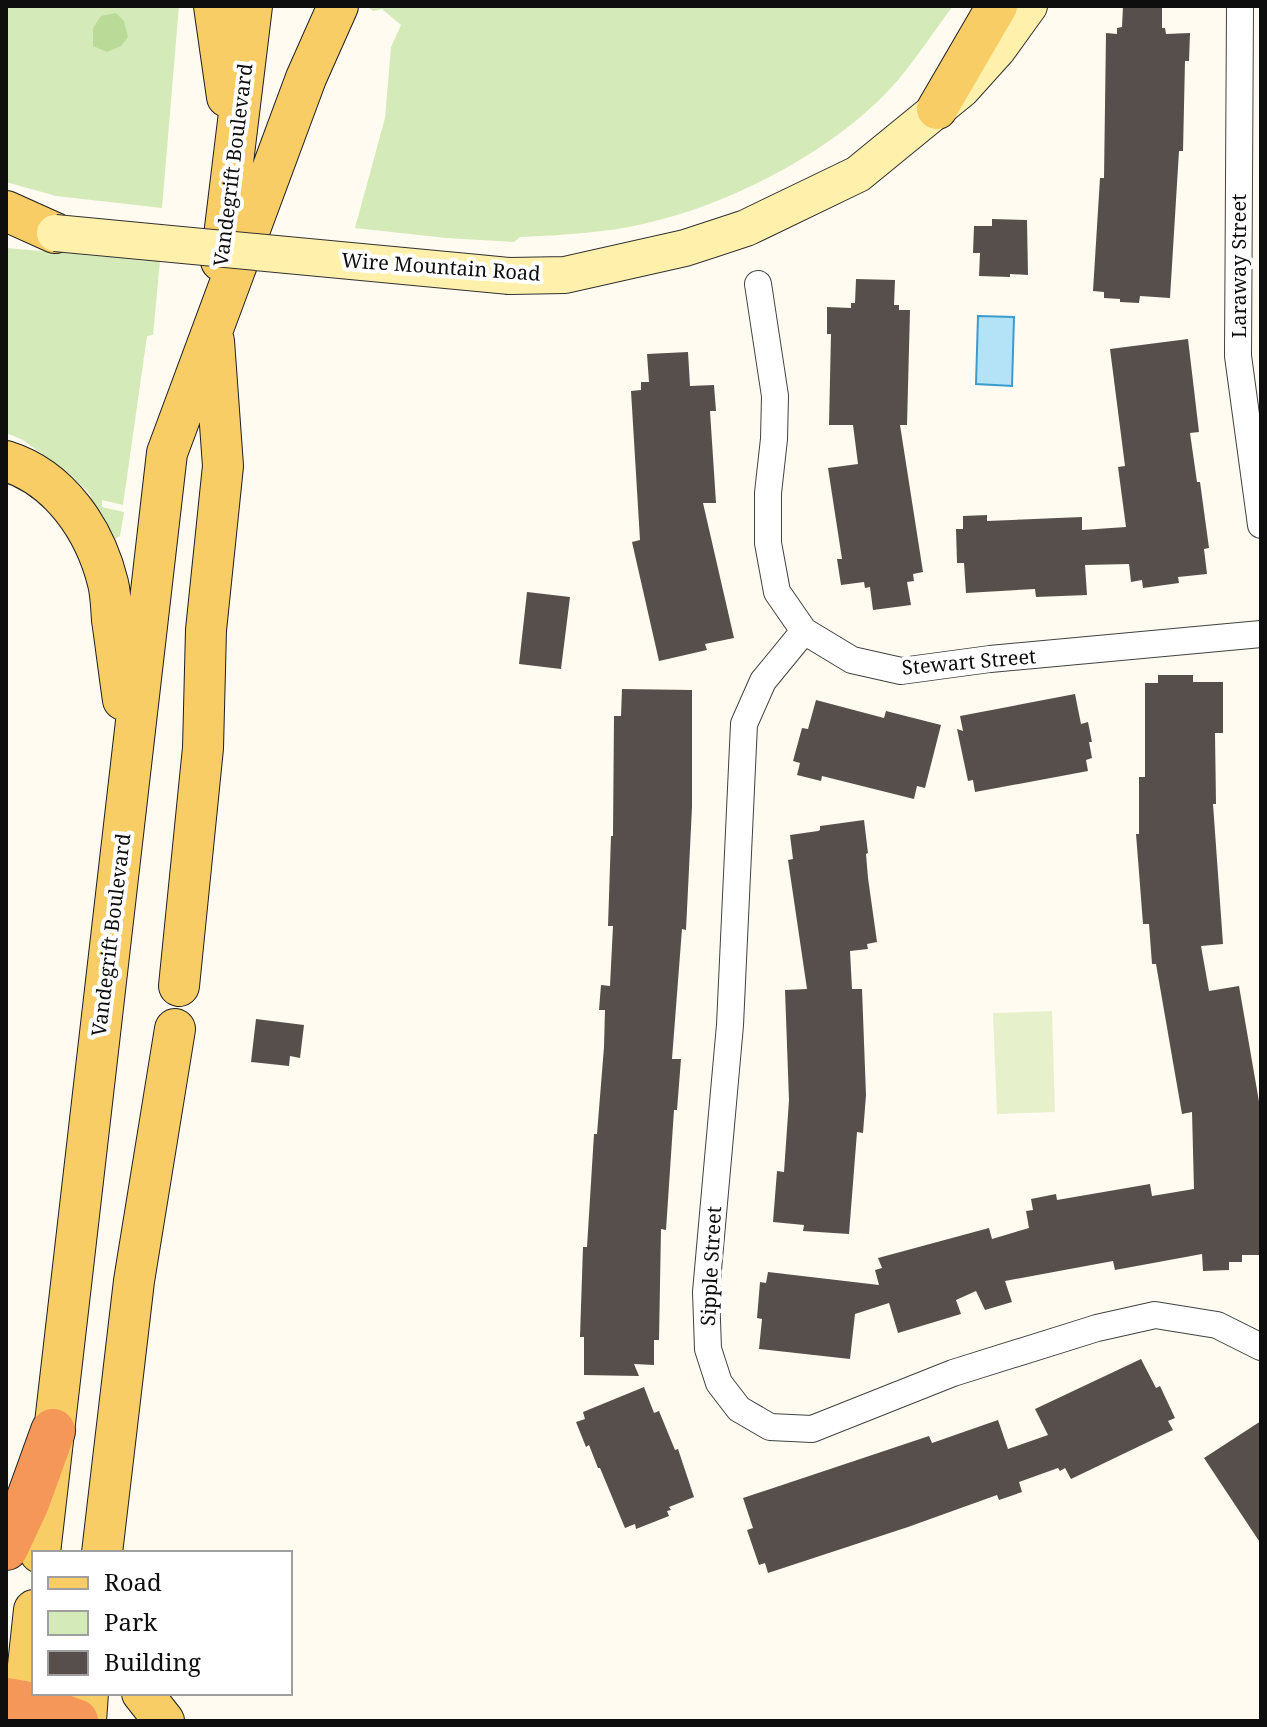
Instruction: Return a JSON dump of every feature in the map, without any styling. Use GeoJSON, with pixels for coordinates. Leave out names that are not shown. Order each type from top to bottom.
{"type":"FeatureCollection","features":[{"type":"Feature","properties":{"kind":"highway"},"geometry":{"type":"LineString","coordinates":[[6,1548],[27,1503],[53,1431]]}},
{"type":"Feature","properties":{"kind":"highway"},"geometry":{"type":"LineString","coordinates":[[18,1708],[76,1721]]}},
{"type":"Feature","properties":{"kind":"main road"},"geometry":{"type":"LineString","coordinates":[[214,6],[235,155]]}},
{"type":"Feature","properties":{"kind":"main road","name":"Vandegrift Boulevard"},"geometry":{"type":"LineString","coordinates":[[179,986],[203,748],[206,630],[223,466],[213,325],[252,6]]}},
{"type":"Feature","properties":{"kind":"main road"},"geometry":{"type":"LineString","coordinates":[[213,325],[306,78],[338,6]]}},
{"type":"Feature","properties":{"kind":"main road"},"geometry":{"type":"LineString","coordinates":[[937,109],[997,6]]}},
{"type":"Feature","properties":{"kind":"main road","name":"Wire Mountain Road"},"geometry":{"type":"LineString","coordinates":[[6,228],[510,276],[565,275],[685,248],[746,228],[858,174],[962,89],[992,57],[1029,6]]}},
{"type":"Feature","properties":{"kind":"main road"},"geometry":{"type":"LineString","coordinates":[[6,211],[55,233]]}},
{"type":"Feature","properties":{"kind":"main road","name":"Vandegrift Boulevard"},"geometry":{"type":"LineString","coordinates":[[40,1551],[167,453],[213,325]]}},
{"type":"Feature","properties":{"kind":"main road"},"geometry":{"type":"LineString","coordinates":[[6,461],[22,466],[56,490],[83,522],[93,541],[108,584],[131,762]]}},
{"type":"Feature","properties":{"kind":"main road"},"geometry":{"type":"LineString","coordinates":[[102,1551],[134,1281],[175,1029]]}},
{"type":"Feature","properties":{"kind":"main road"},"geometry":{"type":"LineString","coordinates":[[18,1708],[32,1622]]}},
{"type":"Feature","properties":{"kind":"main road"},"geometry":{"type":"LineString","coordinates":[[86,1721],[88,1695]]}},
{"type":"Feature","properties":{"kind":"main road"},"geometry":{"type":"LineString","coordinates":[[144,1695],[164,1721]]}},
{"type":"Feature","properties":{"kind":"street","name":"Laraway Street"},"geometry":{"type":"LineString","coordinates":[[1240,6],[1238,356],[1261,525]]}},
{"type":"Feature","properties":{"kind":"street","name":"Stewart Street"},"geometry":{"type":"LineString","coordinates":[[758,284],[775,396],[768,543],[777,592],[804,631],[852,660],[901,671],[990,659],[1261,634]]}},
{"type":"Feature","properties":{"kind":"street","name":"Sipple Street"},"geometry":{"type":"LineString","coordinates":[[804,631],[763,681],[744,724],[730,1025],[706,1292],[708,1349],[719,1383],[739,1409],[770,1427],[812,1429],[953,1373],[1097,1328],[1155,1315],[1217,1325],[1261,1347]]}},
{"type":"Feature","properties":{"kind":"green space"},"geometry":{"type":"Polygon","coordinates":[[[6,6],[179,6],[162,208],[56,196],[6,182],[6,6]]]}},
{"type":"Feature","properties":{"kind":"green space"},"geometry":{"type":"Polygon","coordinates":[[[367,6],[953,6],[898,80],[874,105],[847,128],[783,170],[714,202],[647,223],[616,229],[520,237],[514,242],[355,228],[385,118],[391,47],[401,25],[382,9],[373,11],[367,6]]]}},
{"type":"Feature","properties":{"kind":"green space"},"geometry":{"type":"Polygon","coordinates":[[[116,13],[124,21],[128,37],[121,46],[107,52],[93,46],[93,28],[101,16],[116,13]]]}},
{"type":"Feature","properties":{"kind":"green space"},"geometry":{"type":"Polygon","coordinates":[[[6,248],[160,261],[153,335],[147,336],[123,505],[102,500],[102,507],[124,512],[120,536],[115,539],[94,511],[90,494],[72,476],[23,440],[6,433],[6,248]]]}},
{"type":"Feature","properties":{"kind":"green space"},"geometry":{"type":"Polygon","coordinates":[[[1052,1011],[1055,1112],[997,1114],[993,1013],[1052,1011]]]}},
{"type":"Feature","properties":{"kind":"water"},"geometry":{"type":"Polygon","coordinates":[[[978,316],[1014,317],[1012,386],[976,384],[978,316]]]}},
{"type":"Feature","properties":{"kind":"building"},"geometry":{"type":"Polygon","coordinates":[[[1123,6],[1162,6],[1162,28],[1165,28],[1166,34],[1190,33],[1189,61],[1185,61],[1183,151],[1179,151],[1170,298],[1140,296],[1139,303],[1104,298],[1104,292],[1093,291],[1100,178],[1104,178],[1106,33],[1117,34],[1117,28],[1122,27],[1123,6]]]}},
{"type":"Feature","properties":{"kind":"building"},"geometry":{"type":"Polygon","coordinates":[[[992,219],[1027,220],[1028,275],[979,276],[980,253],[973,253],[974,226],[992,226],[992,219]]]}},
{"type":"Feature","properties":{"kind":"building"},"geometry":{"type":"Polygon","coordinates":[[[856,279],[895,280],[894,305],[899,305],[899,310],[910,310],[907,425],[900,425],[923,572],[913,574],[914,581],[907,582],[911,605],[873,610],[870,587],[865,588],[864,582],[841,585],[837,559],[842,559],[828,468],[858,464],[853,425],[829,425],[831,334],[827,334],[827,307],[851,308],[851,303],[855,303],[856,279]]]}},
{"type":"Feature","properties":{"kind":"building"},"geometry":{"type":"Polygon","coordinates":[[[1188,339],[1199,432],[1190,433],[1209,548],[1204,549],[1207,574],[1178,577],[1179,583],[1143,588],[1142,580],[1131,582],[1129,564],[1085,565],[1087,595],[1036,597],[1035,589],[966,593],[964,563],[957,563],[956,529],[963,529],[963,516],[987,515],[987,521],[1082,517],[1082,530],[1126,527],[1118,467],[1125,466],[1110,349],[1188,339]]]}},
{"type":"Feature","properties":{"kind":"building"},"geometry":{"type":"Polygon","coordinates":[[[688,352],[690,386],[714,385],[716,411],[710,411],[716,503],[703,503],[734,638],[705,644],[707,650],[659,661],[632,542],[640,540],[631,391],[641,390],[641,382],[649,382],[647,354],[688,352]]]}},
{"type":"Feature","properties":{"kind":"building"},"geometry":{"type":"Polygon","coordinates":[[[527,592],[570,597],[561,669],[519,664],[527,592]]]}},
{"type":"Feature","properties":{"kind":"building"},"geometry":{"type":"Polygon","coordinates":[[[1158,675],[1193,675],[1193,682],[1223,682],[1223,733],[1215,733],[1216,804],[1213,804],[1223,944],[1201,946],[1209,991],[1239,986],[1261,1113],[1261,1255],[1242,1255],[1242,1262],[1229,1262],[1229,1270],[1203,1271],[1202,1254],[1115,1270],[1113,1261],[1005,1281],[1012,1302],[985,1310],[976,1291],[956,1300],[961,1314],[898,1333],[889,1303],[855,1314],[850,1359],[759,1349],[762,1319],[757,1318],[760,1282],[766,1283],[768,1272],[879,1285],[875,1270],[882,1268],[878,1258],[989,1228],[992,1239],[1029,1228],[1026,1211],[1033,1210],[1031,1199],[1056,1194],[1057,1200],[1150,1184],[1152,1196],[1194,1189],[1192,1112],[1182,1114],[1156,964],[1152,964],[1149,924],[1143,924],[1136,834],[1139,834],[1139,777],[1145,777],[1145,683],[1158,683],[1158,675]]]}},
{"type":"Feature","properties":{"kind":"building"},"geometry":{"type":"Polygon","coordinates":[[[622,689],[692,690],[692,807],[686,930],[682,929],[672,1059],[681,1059],[677,1110],[674,1110],[666,1230],[661,1229],[659,1340],[654,1340],[654,1365],[634,1364],[639,1376],[584,1375],[584,1337],[580,1337],[583,1247],[587,1247],[594,1134],[597,1134],[604,1047],[605,1010],[599,1010],[601,985],[610,986],[613,926],[608,926],[613,836],[614,716],[621,716],[622,689]]]}},
{"type":"Feature","properties":{"kind":"building"},"geometry":{"type":"Polygon","coordinates":[[[1075,694],[1081,724],[1088,722],[1092,742],[1089,742],[1092,758],[1086,760],[1088,771],[975,792],[973,780],[968,781],[957,729],[963,731],[960,716],[1075,694]]]}},
{"type":"Feature","properties":{"kind":"building"},"geometry":{"type":"Polygon","coordinates":[[[816,700],[884,718],[886,711],[941,725],[925,788],[917,786],[914,799],[822,776],[821,781],[797,775],[800,763],[793,761],[802,728],[808,729],[816,700]]]}},
{"type":"Feature","properties":{"kind":"building"},"geometry":{"type":"Polygon","coordinates":[[[864,820],[877,942],[867,944],[868,949],[850,951],[852,989],[862,989],[866,1095],[863,1133],[857,1132],[849,1234],[803,1231],[804,1225],[773,1222],[777,1171],[784,1172],[789,1100],[785,990],[807,989],[788,860],[793,859],[790,835],[818,831],[820,826],[864,820]]]}},
{"type":"Feature","properties":{"kind":"building"},"geometry":{"type":"Polygon","coordinates":[[[256,1019],[304,1025],[300,1058],[290,1056],[289,1066],[251,1062],[256,1019]]]}},
{"type":"Feature","properties":{"kind":"building"},"geometry":{"type":"Polygon","coordinates":[[[1141,1359],[1156,1388],[1160,1386],[1175,1418],[1168,1421],[1173,1430],[1071,1479],[1065,1468],[1060,1471],[1058,1468],[1019,1482],[1022,1492],[999,1500],[997,1495],[768,1573],[765,1563],[759,1565],[747,1530],[753,1528],[743,1498],[929,1436],[932,1443],[998,1420],[1008,1449],[1048,1435],[1035,1409],[1141,1359]]]}},
{"type":"Feature","properties":{"kind":"building"},"geometry":{"type":"Polygon","coordinates":[[[644,1387],[654,1413],[659,1411],[675,1450],[678,1449],[694,1497],[669,1507],[669,1516],[636,1529],[635,1524],[625,1528],[600,1468],[589,1445],[586,1447],[576,1422],[585,1419],[583,1412],[644,1387]]]}},
{"type":"Feature","properties":{"kind":"building"},"geometry":{"type":"Polygon","coordinates":[[[1261,1421],[1261,1544],[1204,1458],[1261,1421]]]}}]}
